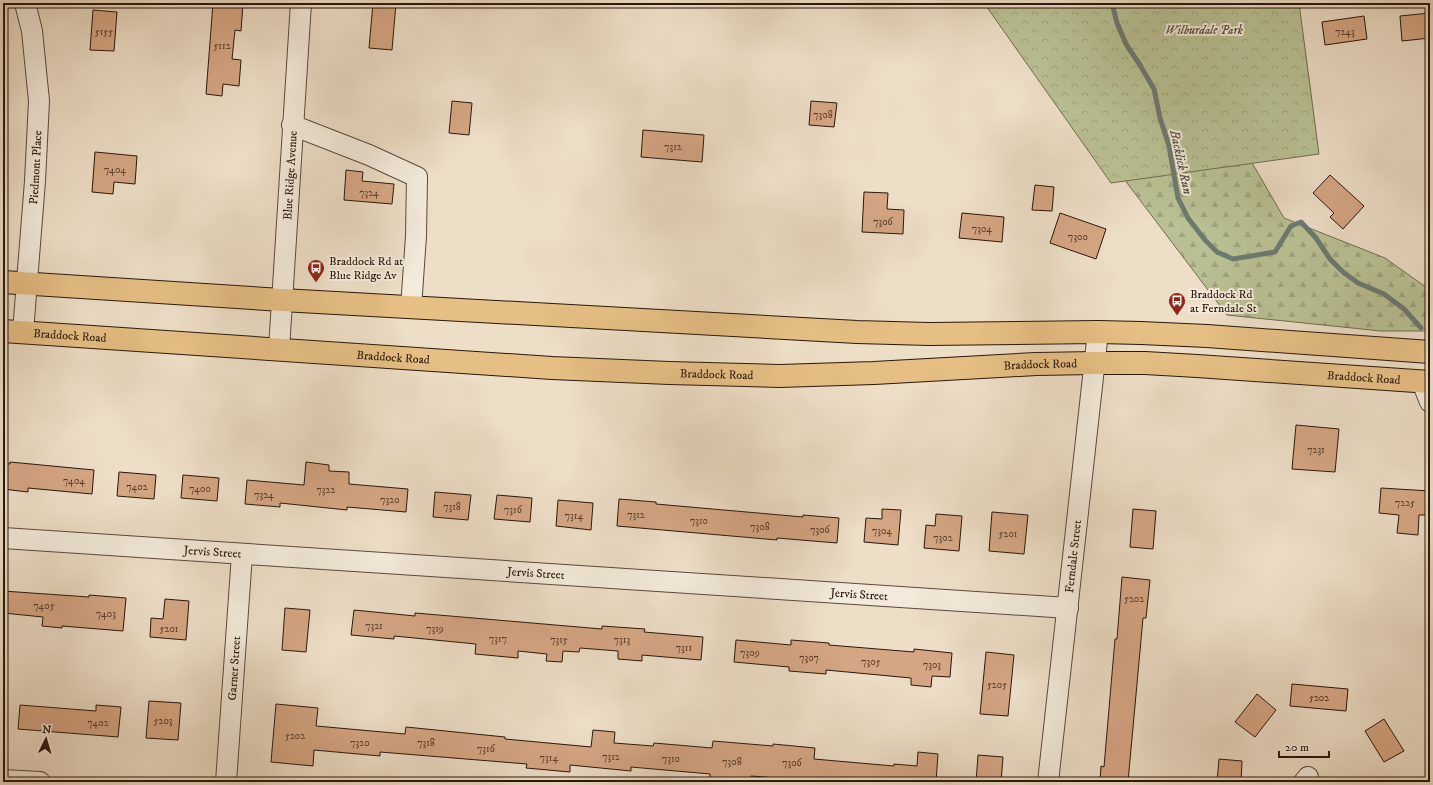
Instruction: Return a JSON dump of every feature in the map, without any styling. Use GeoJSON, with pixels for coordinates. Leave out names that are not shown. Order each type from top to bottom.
{"type":"FeatureCollection","features":[{"type":"Feature","properties":{"kind":"main road"},"geometry":{"type":"LineString","coordinates":[[3,282],[411,308],[857,332],[929,334],[1098,332],[1207,336],[1430,352]]}},
{"type":"Feature","properties":{"kind":"main road","name":"Braddock Road"},"geometry":{"type":"LineString","coordinates":[[13,332],[552,368],[669,374],[780,376],[874,373],[1036,364],[1145,363],[1426,382]]}},
{"type":"Feature","properties":{"kind":"street","name":"Piedmont Place"},"geometry":{"type":"LineString","coordinates":[[13,332],[27,283],[35,181],[39,101],[32,31],[25,3]]}},
{"type":"Feature","properties":{"kind":"street","name":"Blue Ridge Avenue"},"geometry":{"type":"LineString","coordinates":[[279,349],[292,125],[301,3]]}},
{"type":"Feature","properties":{"kind":"street"},"geometry":{"type":"LineString","coordinates":[[292,125],[369,155],[417,177],[416,236],[411,308]]}},
{"type":"Feature","properties":{"kind":"street","name":"Ferndale Street"},"geometry":{"type":"LineString","coordinates":[[1048,782],[1098,332]]}},
{"type":"Feature","properties":{"kind":"street"},"geometry":{"type":"LineString","coordinates":[[1426,382],[1430,402]]}},
{"type":"Feature","properties":{"kind":"street","name":"Jervis Street"},"geometry":{"type":"LineString","coordinates":[[3,538],[1068,608]]}},
{"type":"Feature","properties":{"kind":"street","name":"Garner Street"},"geometry":{"type":"LineString","coordinates":[[226,782],[242,554]]}},
{"type":"Feature","properties":{"kind":"street"},"geometry":{"type":"LineString","coordinates":[[3,780],[40,782]]}},
{"type":"Feature","properties":{"kind":"green space","name":"Wilburdale Park"},"geometry":{"type":"Polygon","coordinates":[[[984,3],[1299,3],[1319,154],[1111,183],[984,3]]]}},
{"type":"Feature","properties":{"kind":"green space"},"geometry":{"type":"Polygon","coordinates":[[[1043,18],[1197,68],[1284,218],[1385,258],[1430,290],[1430,331],[1381,331],[1227,315],[1127,183],[1043,18]]]}},
{"type":"Feature","properties":{"kind":"building"},"geometry":{"type":"Polygon","coordinates":[[[213,3],[243,3],[241,31],[235,30],[232,59],[241,60],[239,86],[223,84],[222,96],[206,94],[213,3]]]}},
{"type":"Feature","properties":{"kind":"building"},"geometry":{"type":"Polygon","coordinates":[[[373,3],[396,3],[392,50],[369,48],[373,3]]]}},
{"type":"Feature","properties":{"kind":"building"},"geometry":{"type":"Polygon","coordinates":[[[93,10],[117,12],[114,51],[90,50],[93,10]]]}},
{"type":"Feature","properties":{"kind":"building"},"geometry":{"type":"Polygon","coordinates":[[[1430,13],[1430,38],[1402,41],[1400,16],[1430,13]]]}},
{"type":"Feature","properties":{"kind":"building"},"geometry":{"type":"Polygon","coordinates":[[[1364,16],[1367,39],[1325,45],[1322,22],[1364,16]]]}},
{"type":"Feature","properties":{"kind":"building"},"geometry":{"type":"Polygon","coordinates":[[[452,101],[472,103],[469,135],[449,133],[452,101]]]}},
{"type":"Feature","properties":{"kind":"building"},"geometry":{"type":"Polygon","coordinates":[[[811,101],[837,103],[834,127],[809,125],[811,101]]]}},
{"type":"Feature","properties":{"kind":"building"},"geometry":{"type":"Polygon","coordinates":[[[643,130],[704,135],[702,162],[641,157],[643,130]]]}},
{"type":"Feature","properties":{"kind":"building"},"geometry":{"type":"Polygon","coordinates":[[[95,152],[137,156],[135,184],[114,182],[113,194],[92,192],[95,152]]]}},
{"type":"Feature","properties":{"kind":"building"},"geometry":{"type":"Polygon","coordinates":[[[346,170],[363,172],[362,181],[394,184],[392,204],[344,200],[346,170]]]}},
{"type":"Feature","properties":{"kind":"building"},"geometry":{"type":"Polygon","coordinates":[[[1330,175],[1364,206],[1343,229],[1330,217],[1334,213],[1313,193],[1330,175]]]}},
{"type":"Feature","properties":{"kind":"building"},"geometry":{"type":"Polygon","coordinates":[[[1035,185],[1054,187],[1052,211],[1032,210],[1035,185]]]}},
{"type":"Feature","properties":{"kind":"building"},"geometry":{"type":"Polygon","coordinates":[[[864,192],[888,193],[887,209],[904,210],[903,234],[862,232],[864,192]]]}},
{"type":"Feature","properties":{"kind":"building"},"geometry":{"type":"Polygon","coordinates":[[[962,213],[1004,217],[1002,242],[959,238],[962,213]]]}},
{"type":"Feature","properties":{"kind":"building"},"geometry":{"type":"Polygon","coordinates":[[[1060,213],[1106,229],[1096,259],[1050,243],[1060,213]]]}},
{"type":"Feature","properties":{"kind":"building"},"geometry":{"type":"Polygon","coordinates":[[[1296,425],[1339,429],[1335,472],[1292,469],[1296,425]]]}},
{"type":"Feature","properties":{"kind":"building"},"geometry":{"type":"Polygon","coordinates":[[[10,462],[94,470],[92,494],[28,488],[28,492],[3,489],[3,463],[10,464],[10,462]]]}},
{"type":"Feature","properties":{"kind":"building"},"geometry":{"type":"Polygon","coordinates":[[[306,462],[329,465],[329,471],[349,472],[349,484],[408,489],[406,512],[347,507],[347,510],[280,503],[280,507],[245,504],[247,480],[304,485],[306,462]]]}},
{"type":"Feature","properties":{"kind":"building"},"geometry":{"type":"Polygon","coordinates":[[[119,472],[156,475],[154,499],[117,496],[119,472]]]}},
{"type":"Feature","properties":{"kind":"building"},"geometry":{"type":"Polygon","coordinates":[[[183,475],[219,478],[217,501],[181,498],[183,475]]]}},
{"type":"Feature","properties":{"kind":"building"},"geometry":{"type":"Polygon","coordinates":[[[1381,488],[1430,491],[1430,515],[1419,515],[1418,535],[1397,533],[1399,515],[1379,513],[1381,488]]]}},
{"type":"Feature","properties":{"kind":"building"},"geometry":{"type":"Polygon","coordinates":[[[435,492],[471,495],[468,520],[433,517],[435,492]]]}},
{"type":"Feature","properties":{"kind":"building"},"geometry":{"type":"Polygon","coordinates":[[[497,495],[532,498],[530,522],[494,519],[497,495]]]}},
{"type":"Feature","properties":{"kind":"building"},"geometry":{"type":"Polygon","coordinates":[[[619,499],[656,502],[656,504],[803,517],[803,515],[839,518],[837,543],[777,538],[777,540],[617,526],[619,499]]]}},
{"type":"Feature","properties":{"kind":"building"},"geometry":{"type":"Polygon","coordinates":[[[558,500],[593,503],[591,530],[556,526],[558,500]]]}},
{"type":"Feature","properties":{"kind":"building"},"geometry":{"type":"Polygon","coordinates":[[[882,509],[901,510],[898,545],[864,542],[866,518],[882,519],[882,509]]]}},
{"type":"Feature","properties":{"kind":"building"},"geometry":{"type":"Polygon","coordinates":[[[1133,509],[1156,511],[1153,549],[1130,547],[1133,509]]]}},
{"type":"Feature","properties":{"kind":"building"},"geometry":{"type":"Polygon","coordinates":[[[992,512],[1028,515],[1024,554],[989,551],[992,512]]]}},
{"type":"Feature","properties":{"kind":"building"},"geometry":{"type":"Polygon","coordinates":[[[936,514],[962,516],[959,551],[924,548],[926,525],[935,526],[936,514]]]}},
{"type":"Feature","properties":{"kind":"building"},"geometry":{"type":"Polygon","coordinates":[[[1122,577],[1150,580],[1146,618],[1143,618],[1128,782],[1100,782],[1101,766],[1104,767],[1122,577]]]}},
{"type":"Feature","properties":{"kind":"building"},"geometry":{"type":"Polygon","coordinates":[[[3,591],[126,598],[123,631],[62,626],[62,628],[42,626],[43,617],[3,613],[3,591]]]}},
{"type":"Feature","properties":{"kind":"building"},"geometry":{"type":"Polygon","coordinates":[[[165,599],[189,601],[186,640],[150,637],[151,618],[163,619],[165,599]]]}},
{"type":"Feature","properties":{"kind":"building"},"geometry":{"type":"Polygon","coordinates":[[[285,608],[310,610],[306,652],[282,650],[285,608]]]}},
{"type":"Feature","properties":{"kind":"building"},"geometry":{"type":"Polygon","coordinates":[[[354,610],[415,616],[415,613],[602,629],[602,626],[645,629],[644,632],[703,637],[701,660],[642,655],[642,661],[618,659],[618,651],[580,648],[579,652],[563,651],[562,662],[546,661],[547,654],[518,651],[518,658],[475,654],[476,644],[394,636],[394,639],[351,635],[354,610]]]}},
{"type":"Feature","properties":{"kind":"building"},"geometry":{"type":"Polygon","coordinates":[[[736,640],[791,645],[791,640],[829,643],[829,645],[914,652],[914,649],[952,653],[950,677],[932,676],[931,687],[911,685],[911,678],[826,670],[826,674],[789,671],[789,667],[734,662],[736,640]]]}},
{"type":"Feature","properties":{"kind":"building"},"geometry":{"type":"Polygon","coordinates":[[[986,652],[1014,655],[1008,716],[980,714],[986,652]]]}},
{"type":"Feature","properties":{"kind":"building"},"geometry":{"type":"Polygon","coordinates":[[[1292,684],[1348,689],[1346,711],[1290,706],[1292,684]]]}},
{"type":"Feature","properties":{"kind":"building"},"geometry":{"type":"Polygon","coordinates":[[[1257,694],[1276,710],[1255,737],[1235,722],[1257,694]]]}},
{"type":"Feature","properties":{"kind":"building"},"geometry":{"type":"Polygon","coordinates":[[[149,701],[181,703],[178,740],[146,738],[149,701]]]}},
{"type":"Feature","properties":{"kind":"building"},"geometry":{"type":"Polygon","coordinates":[[[276,704],[318,708],[316,726],[405,734],[406,727],[505,737],[505,739],[591,747],[593,730],[615,732],[614,743],[653,746],[654,743],[712,748],[713,741],[773,746],[773,744],[815,748],[814,759],[894,766],[894,764],[917,766],[918,752],[938,754],[936,782],[825,782],[751,776],[751,782],[725,782],[725,779],[710,778],[710,774],[631,767],[631,771],[570,765],[570,772],[526,768],[527,764],[380,752],[380,756],[314,750],[313,766],[271,762],[276,704]]]}},
{"type":"Feature","properties":{"kind":"building"},"geometry":{"type":"Polygon","coordinates":[[[20,705],[96,711],[96,705],[121,707],[118,737],[18,729],[20,705]]]}},
{"type":"Feature","properties":{"kind":"building"},"geometry":{"type":"Polygon","coordinates":[[[1384,719],[1404,751],[1384,762],[1365,731],[1384,719]]]}},
{"type":"Feature","properties":{"kind":"building"},"geometry":{"type":"Polygon","coordinates":[[[978,755],[1003,757],[1001,782],[976,782],[978,755]]]}},
{"type":"Feature","properties":{"kind":"building"},"geometry":{"type":"Polygon","coordinates":[[[1219,759],[1242,761],[1241,782],[1217,782],[1219,759]]]}},
{"type":"Feature","properties":{"kind":"waterway","name":"Backlick Run"},"geometry":{"type":"LineString","coordinates":[[1112,3],[1117,23],[1126,44],[1154,89],[1160,118],[1169,146],[1178,198],[1188,218],[1205,240],[1217,252],[1233,259],[1275,252],[1291,226],[1301,222],[1316,238],[1330,259],[1343,272],[1358,283],[1384,294],[1404,309],[1421,328]]}},
{"type":"Feature","properties":{"kind":"place","name":"Braddock Rd at Blue Ridge Av"},"geometry":{"type":"Point","coordinates":[316,283]}},
{"type":"Feature","properties":{"kind":"place","name":"Braddock Rd at Ferndale St"},"geometry":{"type":"Point","coordinates":[1177,316]}}]}
